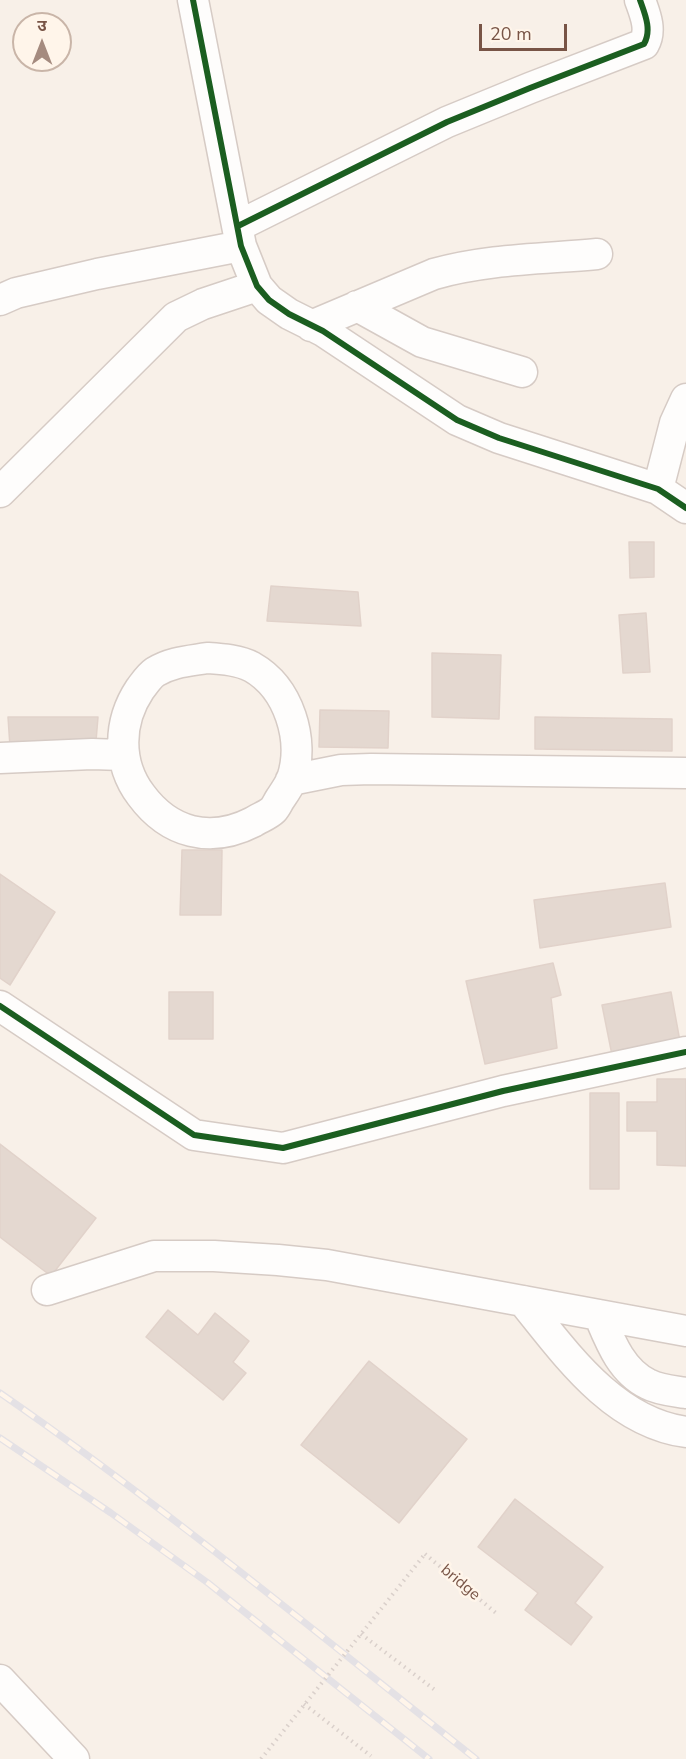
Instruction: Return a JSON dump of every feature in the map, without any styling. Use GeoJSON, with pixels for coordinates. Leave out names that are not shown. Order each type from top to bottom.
{"type":"FeatureCollection","features":[{"type":"Feature","properties":{"kind":"street"},"geometry":{"type":"LineString","coordinates":[[193,0],[240,236],[257,286],[269,300],[457,420],[499,438],[658,489],[686,508]]}},
{"type":"Feature","properties":{"kind":"street"},"geometry":{"type":"LineString","coordinates":[[0,300],[16,293],[240,236],[447,123],[644,44],[648,36],[646,17],[640,0]]}},
{"type":"Feature","properties":{"kind":"street"},"geometry":{"type":"LineString","coordinates":[[311,326],[450,269],[479,264],[597,254]]}},
{"type":"Feature","properties":{"kind":"street"},"geometry":{"type":"LineString","coordinates":[[0,492],[176,317],[203,304],[257,286]]}},
{"type":"Feature","properties":{"kind":"street"},"geometry":{"type":"LineString","coordinates":[[357,306],[422,342],[522,372]]}},
{"type":"Feature","properties":{"kind":"street"},"geometry":{"type":"LineString","coordinates":[[658,489],[675,423],[686,399]]}},
{"type":"Feature","properties":{"kind":"street"},"geometry":{"type":"LineString","coordinates":[[207,658],[227,660],[252,668],[278,690],[296,735],[295,762],[291,780],[272,811],[245,826],[223,832],[196,834],[166,822],[146,803],[132,784],[122,755],[130,705],[153,673],[174,663],[207,658]]}},
{"type":"Feature","properties":{"kind":"street"},"geometry":{"type":"LineString","coordinates":[[0,758],[122,755]]}},
{"type":"Feature","properties":{"kind":"street"},"geometry":{"type":"LineString","coordinates":[[291,780],[341,770],[371,768],[686,773]]}},
{"type":"Feature","properties":{"kind":"street"},"geometry":{"type":"LineString","coordinates":[[0,1006],[194,1135],[283,1148],[503,1091],[686,1052]]}},
{"type":"Feature","properties":{"kind":"street"},"geometry":{"type":"LineString","coordinates":[[47,1290],[154,1256],[214,1256],[278,1260],[327,1265],[686,1331]]}},
{"type":"Feature","properties":{"kind":"street"},"geometry":{"type":"LineString","coordinates":[[523,1301],[577,1367],[616,1402],[654,1425],[686,1432]]}},
{"type":"Feature","properties":{"kind":"street"},"geometry":{"type":"LineString","coordinates":[[599,1316],[613,1348],[627,1367],[648,1384],[686,1393]]}},
{"type":"Feature","properties":{"kind":"street"},"geometry":{"type":"LineString","coordinates":[[0,1680],[74,1759]]}},
{"type":"Feature","properties":{"kind":"path"},"geometry":{"type":"LineString","coordinates":[[261,1759],[361,1634],[435,1690]]}},
{"type":"Feature","properties":{"kind":"path"},"geometry":{"type":"LineString","coordinates":[[304,1704],[371,1756]]}},
{"type":"Feature","properties":{"kind":"building"},"geometry":{"type":"Polygon","coordinates":[[[629,542],[654,542],[654,577],[630,578],[629,542]]]}},
{"type":"Feature","properties":{"kind":"building"},"geometry":{"type":"Polygon","coordinates":[[[271,586],[358,592],[361,626],[267,621],[271,586]]]}},
{"type":"Feature","properties":{"kind":"building"},"geometry":{"type":"Polygon","coordinates":[[[646,613],[650,672],[623,673],[619,615],[646,613]]]}},
{"type":"Feature","properties":{"kind":"building"},"geometry":{"type":"Polygon","coordinates":[[[432,653],[501,655],[499,719],[432,717],[432,653]]]}},
{"type":"Feature","properties":{"kind":"building"},"geometry":{"type":"Polygon","coordinates":[[[320,710],[389,711],[388,748],[319,747],[320,710]]]}},
{"type":"Feature","properties":{"kind":"building"},"geometry":{"type":"Polygon","coordinates":[[[8,717],[98,717],[96,741],[10,747],[8,717]]]}},
{"type":"Feature","properties":{"kind":"building"},"geometry":{"type":"Polygon","coordinates":[[[535,717],[672,719],[672,751],[535,749],[535,717]]]}},
{"type":"Feature","properties":{"kind":"building"},"geometry":{"type":"Polygon","coordinates":[[[182,850],[222,850],[221,915],[180,915],[182,850]]]}},
{"type":"Feature","properties":{"kind":"building"},"geometry":{"type":"Polygon","coordinates":[[[0,874],[55,912],[10,985],[0,978],[0,874]]]}},
{"type":"Feature","properties":{"kind":"building"},"geometry":{"type":"Polygon","coordinates":[[[665,883],[671,927],[540,948],[534,900],[665,883]]]}},
{"type":"Feature","properties":{"kind":"building"},"geometry":{"type":"Polygon","coordinates":[[[553,963],[561,995],[551,998],[557,1048],[485,1064],[466,981],[553,963]]]}},
{"type":"Feature","properties":{"kind":"building"},"geometry":{"type":"Polygon","coordinates":[[[169,992],[213,992],[213,1039],[169,1039],[169,992]]]}},
{"type":"Feature","properties":{"kind":"building"},"geometry":{"type":"Polygon","coordinates":[[[671,992],[681,1047],[613,1060],[602,1005],[671,992]]]}},
{"type":"Feature","properties":{"kind":"building"},"geometry":{"type":"Polygon","coordinates":[[[657,1079],[686,1079],[686,1166],[657,1165],[657,1131],[627,1131],[627,1102],[657,1102],[657,1079]]]}},
{"type":"Feature","properties":{"kind":"building"},"geometry":{"type":"Polygon","coordinates":[[[590,1093],[619,1093],[619,1189],[590,1189],[590,1093]]]}},
{"type":"Feature","properties":{"kind":"building"},"geometry":{"type":"Polygon","coordinates":[[[0,1144],[96,1218],[51,1276],[0,1237],[0,1144]]]}},
{"type":"Feature","properties":{"kind":"building"},"geometry":{"type":"Polygon","coordinates":[[[168,1310],[198,1335],[215,1313],[249,1341],[233,1362],[246,1373],[223,1400],[146,1337],[168,1310]]]}},
{"type":"Feature","properties":{"kind":"building"},"geometry":{"type":"Polygon","coordinates":[[[369,1361],[467,1439],[399,1523],[301,1445],[369,1361]]]}},
{"type":"Feature","properties":{"kind":"building"},"geometry":{"type":"Polygon","coordinates":[[[515,1499],[603,1567],[575,1603],[592,1617],[571,1645],[525,1610],[538,1593],[478,1547],[515,1499]]]}},
{"type":"Feature","properties":{"kind":"railway"},"geometry":{"type":"LineString","coordinates":[[0,1393],[182,1526],[476,1759]]}},
{"type":"Feature","properties":{"kind":"railway"},"geometry":{"type":"LineString","coordinates":[[0,1438],[111,1513],[208,1583],[429,1759]]}},
{"type":"Feature","properties":{"kind":"cycle path"},"geometry":{"type":"LineString","coordinates":[[193,0],[241,246],[257,286],[269,300],[289,314],[323,331],[457,420],[499,438],[658,489],[686,508]]}},
{"type":"Feature","properties":{"kind":"cycle path"},"geometry":{"type":"LineString","coordinates":[[238,226],[447,122],[644,44],[648,28],[640,0]]}},
{"type":"Feature","properties":{"kind":"cycle path"},"geometry":{"type":"LineString","coordinates":[[0,1006],[194,1135],[283,1148],[503,1091],[686,1052]]}}]}
